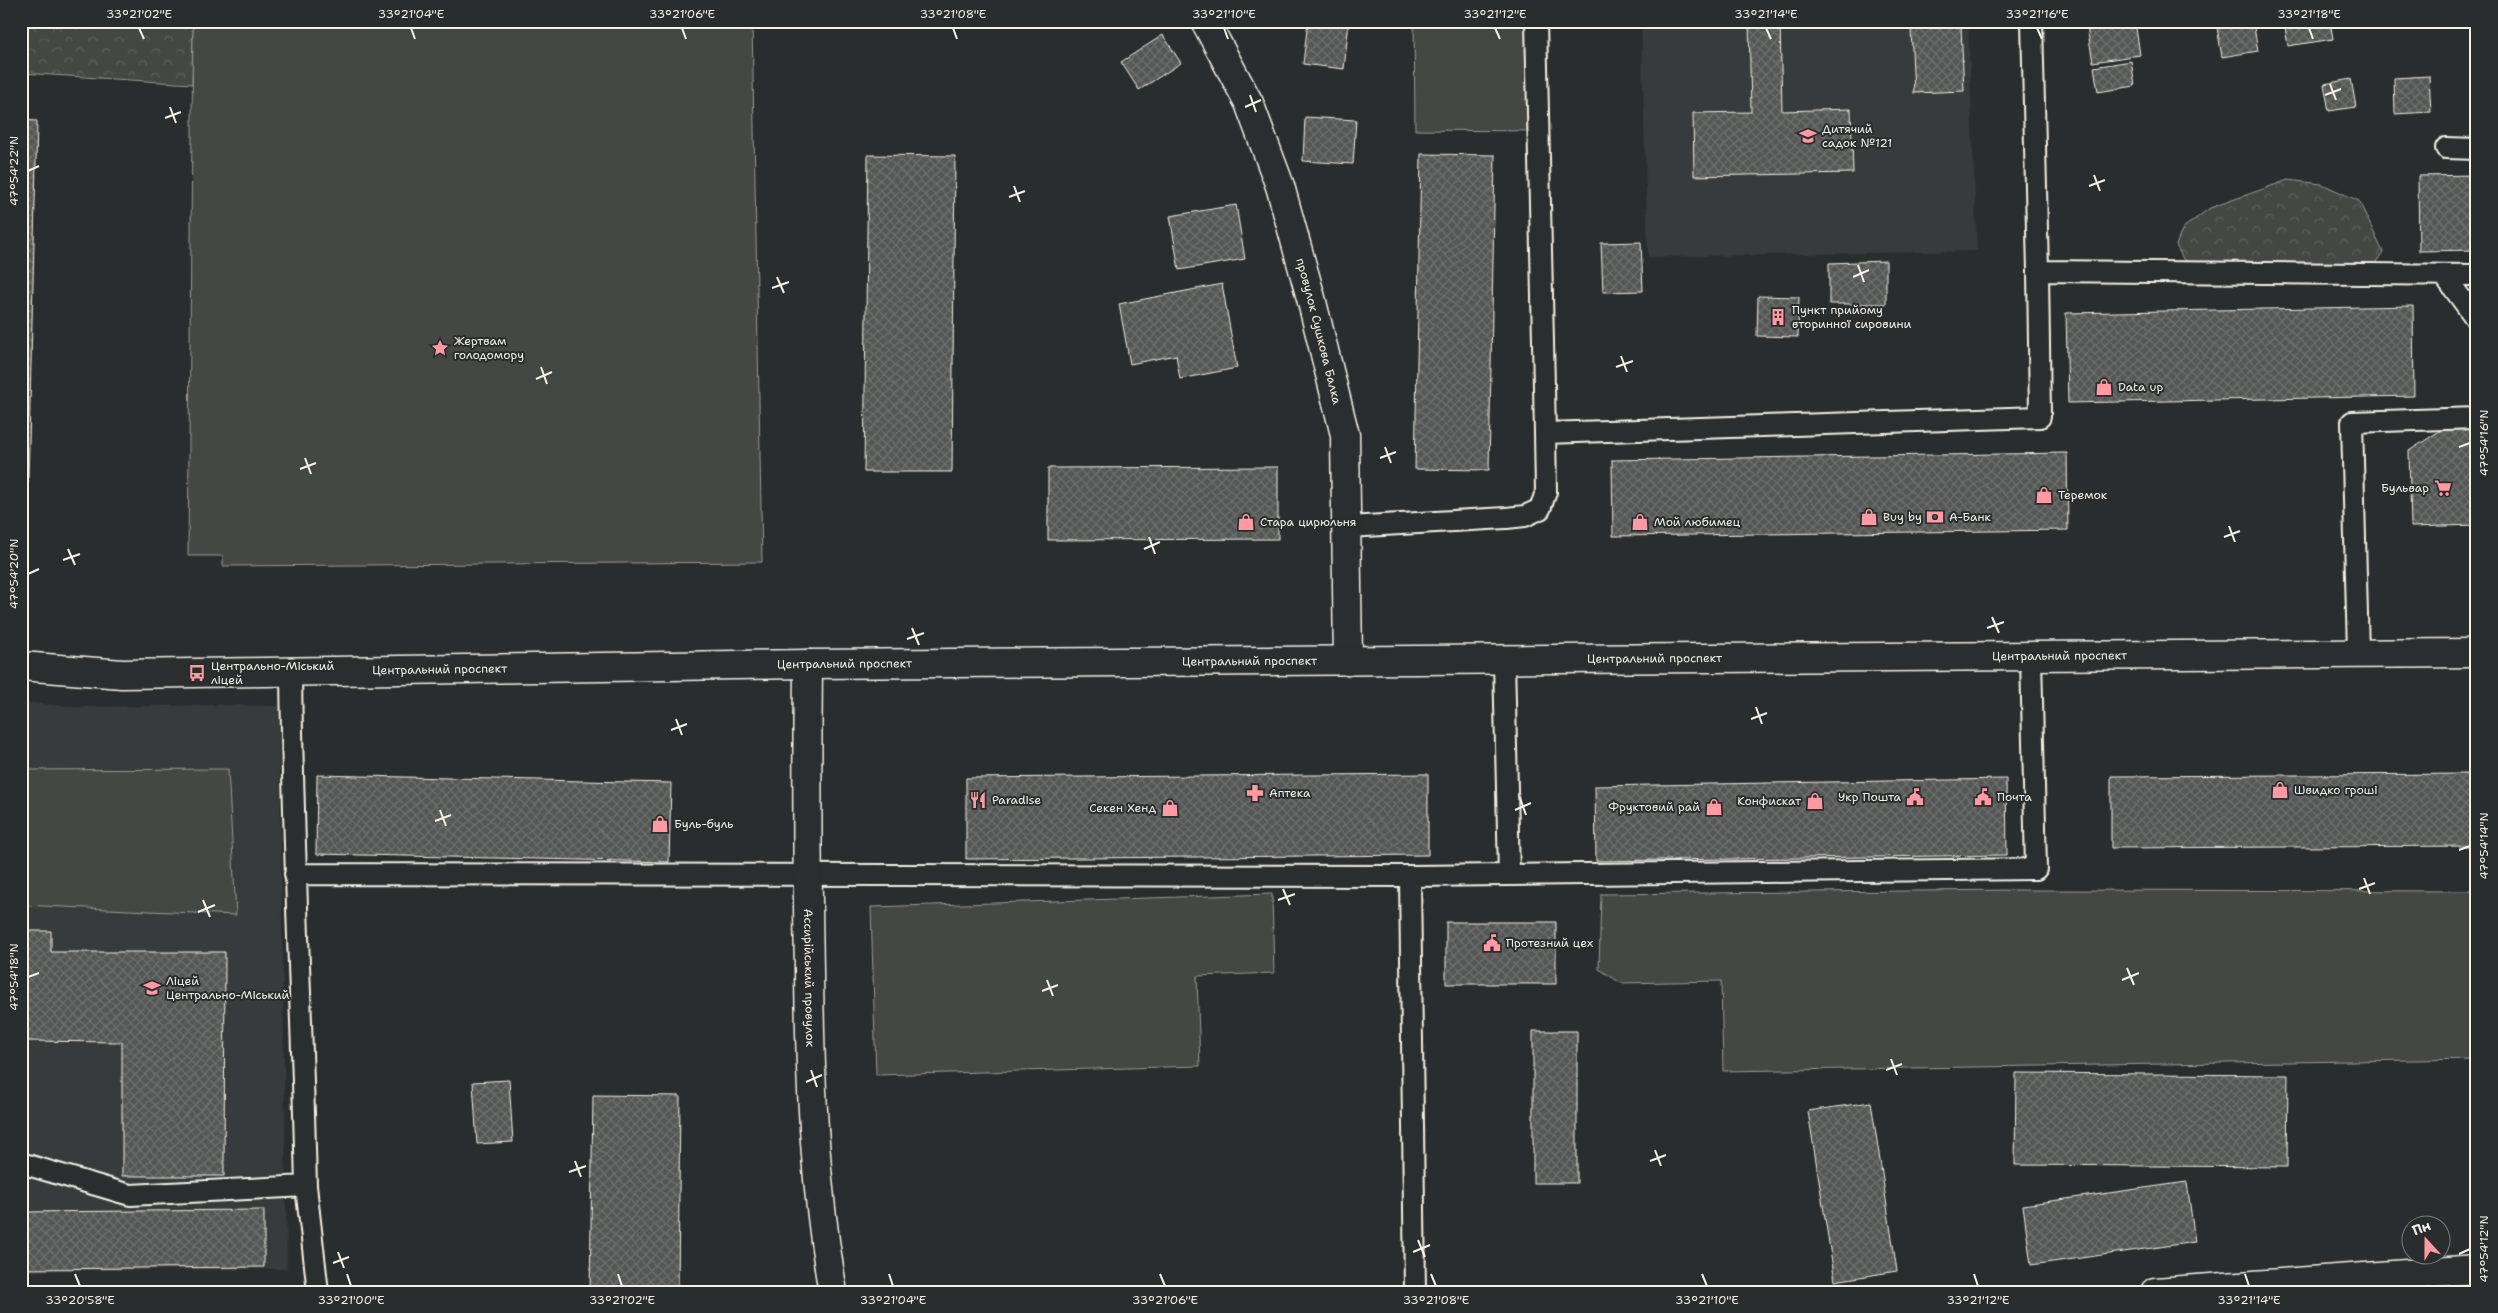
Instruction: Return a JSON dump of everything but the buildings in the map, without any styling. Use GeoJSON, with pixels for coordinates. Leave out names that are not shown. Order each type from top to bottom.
{"type":"FeatureCollection","features":[{"type":"Feature","properties":{"kind":"main road","name":"провулок Сушкова Балка"},"geometry":{"type":"LineString","coordinates":[[1205,21],[1224,52],[1249,102],[1280,186],[1345,435],[1348,527],[1348,661]]}},
{"type":"Feature","properties":{"kind":"main road","name":"Центральний проспект"},"geometry":{"type":"LineString","coordinates":[[21,666],[122,674],[808,664],[2477,653]]}},
{"type":"Feature","properties":{"kind":"main road","name":"Ассирійський провулок"},"geometry":{"type":"LineString","coordinates":[[808,664],[807,875],[810,1064],[822,1230],[832,1292]]}},
{"type":"Feature","properties":{"kind":"main road"},"geometry":{"type":"LineString","coordinates":[[2155,1292],[2477,1269]]}},
{"type":"Feature","properties":{"kind":"lane"},"geometry":{"type":"LineString","coordinates":[[1348,527],[1506,518],[1525,516],[1540,509],[1546,492],[1536,21]]}},
{"type":"Feature","properties":{"kind":"lane"},"geometry":{"type":"LineString","coordinates":[[1544,433],[2040,417],[2032,21]]}},
{"type":"Feature","properties":{"kind":"lane"},"geometry":{"type":"LineString","coordinates":[[2446,148],[2477,149]]}},
{"type":"Feature","properties":{"kind":"lane"},"geometry":{"type":"LineString","coordinates":[[2038,271],[2477,275]]}},
{"type":"Feature","properties":{"kind":"lane"},"geometry":{"type":"LineString","coordinates":[[2444,275],[2477,320]]}},
{"type":"Feature","properties":{"kind":"lane"},"geometry":{"type":"LineString","coordinates":[[2358,653],[2352,422],[2477,418]]}},
{"type":"Feature","properties":{"kind":"lane"},"geometry":{"type":"LineString","coordinates":[[296,874],[1410,876],[2036,869],[2031,657]]}},
{"type":"Feature","properties":{"kind":"lane"},"geometry":{"type":"LineString","coordinates":[[1504,660],[1509,875]]}},
{"type":"Feature","properties":{"kind":"lane"},"geometry":{"type":"LineString","coordinates":[[291,673],[306,1186],[318,1292]]}},
{"type":"Feature","properties":{"kind":"lane"},"geometry":{"type":"LineString","coordinates":[[1410,876],[1415,1292]]}},
{"type":"Feature","properties":{"kind":"lane"},"geometry":{"type":"LineString","coordinates":[[21,1163],[130,1195],[306,1186]]}},
{"type":"Feature","properties":{"kind":"shaded area","name":"Дитячий садок №121"},"geometry":{"type":"Polygon","coordinates":[[[1641,21],[1968,21],[1977,251],[1648,257],[1641,21]]]}},
{"type":"Feature","properties":{"kind":"shaded area","name":"Ліцей Центрально-Міський"},"geometry":{"type":"Polygon","coordinates":[[[21,702],[75,707],[279,706],[287,1269],[21,1271],[21,702]]]}},
{"type":"Feature","properties":{"kind":"green space"},"geometry":{"type":"Polygon","coordinates":[[[21,21],[193,21],[192,84],[21,73],[21,21]]]}},
{"type":"Feature","properties":{"kind":"green space"},"geometry":{"type":"Polygon","coordinates":[[[193,21],[752,21],[762,562],[223,566],[223,556],[188,556],[193,21]]]}},
{"type":"Feature","properties":{"kind":"green space"},"geometry":{"type":"Polygon","coordinates":[[[1414,21],[1536,21],[1538,131],[1415,130],[1414,21]]]}},
{"type":"Feature","properties":{"kind":"green space"},"geometry":{"type":"Polygon","coordinates":[[[2288,180],[2322,184],[2359,201],[2383,252],[2374,265],[2199,267],[2183,259],[2176,245],[2183,228],[2210,208],[2288,180]]]}},
{"type":"Feature","properties":{"kind":"green space"},"geometry":{"type":"Polygon","coordinates":[[[228,769],[236,915],[21,905],[21,770],[228,769]]]}},
{"type":"Feature","properties":{"kind":"green space"},"geometry":{"type":"Polygon","coordinates":[[[2017,890],[2477,891],[2477,1059],[1723,1071],[1721,981],[1621,983],[1599,969],[1601,894],[2017,890]]]}},
{"type":"Feature","properties":{"kind":"green space"},"geometry":{"type":"Polygon","coordinates":[[[1272,894],[1274,973],[1197,976],[1200,1066],[876,1075],[871,907],[1272,894]]]}},
{"type":"Feature","properties":{"kind":"place","name":"Дитячий садок №121"},"geometry":{"type":"Point","coordinates":[1808,136]}},
{"type":"Feature","properties":{"kind":"place","name":"Пункт прийому вторинної сировини"},"geometry":{"type":"Point","coordinates":[1778,317]}},
{"type":"Feature","properties":{"kind":"place","name":"Жертвам голодомору"},"geometry":{"type":"Point","coordinates":[440,348]}},
{"type":"Feature","properties":{"kind":"place","name":"Data up"},"geometry":{"type":"Point","coordinates":[2104,387]}},
{"type":"Feature","properties":{"kind":"place","name":"Бульвар"},"geometry":{"type":"Point","coordinates":[2443,488]}},
{"type":"Feature","properties":{"kind":"place","name":"Теремок"},"geometry":{"type":"Point","coordinates":[2044,495]}},
{"type":"Feature","properties":{"kind":"place","name":"Buy by"},"geometry":{"type":"Point","coordinates":[1869,517]}},
{"type":"Feature","properties":{"kind":"place","name":"А-Банк"},"geometry":{"type":"Point","coordinates":[1935,517]}},
{"type":"Feature","properties":{"kind":"place","name":"Стара цирюльня"},"geometry":{"type":"Point","coordinates":[1246,522]}},
{"type":"Feature","properties":{"kind":"place","name":"Мой любимец"},"geometry":{"type":"Point","coordinates":[1640,522]}},
{"type":"Feature","properties":{"kind":"place","name":"Центрально-Міський ліцей"},"geometry":{"type":"Point","coordinates":[197,673]}},
{"type":"Feature","properties":{"kind":"place","name":"Швидко гроші"},"geometry":{"type":"Point","coordinates":[2280,790]}},
{"type":"Feature","properties":{"kind":"place","name":"Аптека"},"geometry":{"type":"Point","coordinates":[1255,793]}},
{"type":"Feature","properties":{"kind":"place","name":"Укр Пошта"},"geometry":{"type":"Point","coordinates":[1915,797]}},
{"type":"Feature","properties":{"kind":"place","name":"Почта"},"geometry":{"type":"Point","coordinates":[1983,797]}},
{"type":"Feature","properties":{"kind":"place","name":"Paradise"},"geometry":{"type":"Point","coordinates":[978,800]}},
{"type":"Feature","properties":{"kind":"place","name":"Конфискат"},"geometry":{"type":"Point","coordinates":[1815,801]}},
{"type":"Feature","properties":{"kind":"place","name":"Фруктовий рай"},"geometry":{"type":"Point","coordinates":[1714,807]}},
{"type":"Feature","properties":{"kind":"place","name":"Секен Хенд"},"geometry":{"type":"Point","coordinates":[1170,808]}},
{"type":"Feature","properties":{"kind":"place","name":"Буль-буль"},"geometry":{"type":"Point","coordinates":[660,824]}},
{"type":"Feature","properties":{"kind":"place","name":"Протезний цех"},"geometry":{"type":"Point","coordinates":[1492,943]}},
{"type":"Feature","properties":{"kind":"place","name":"Ліцей Центрально-Міський"},"geometry":{"type":"Point","coordinates":[152,988]}}]}
